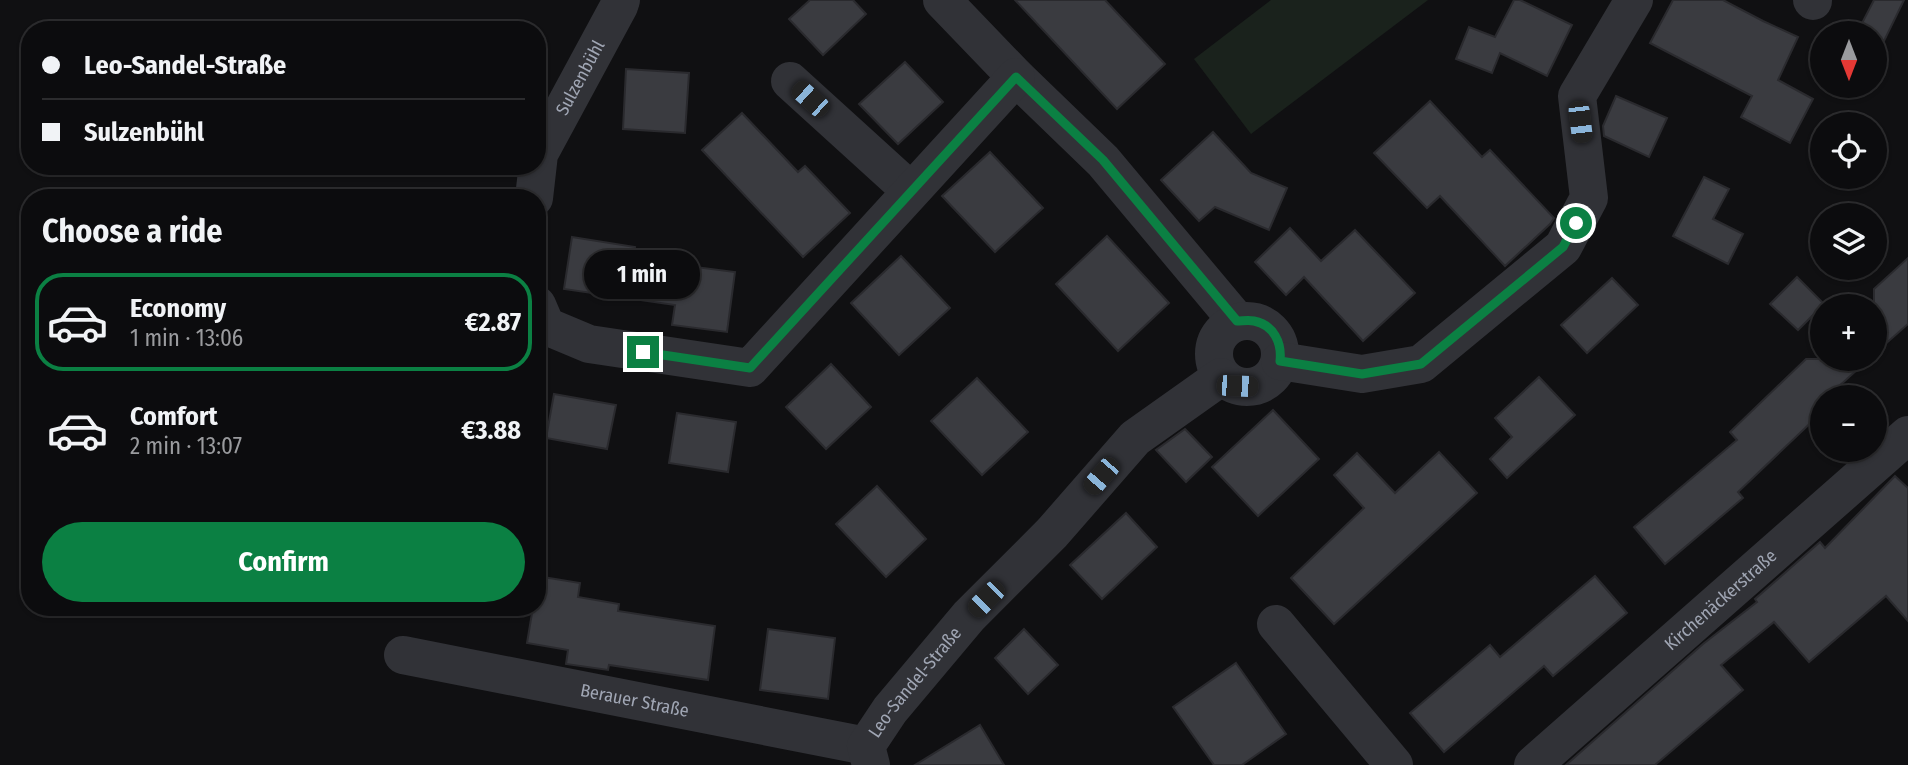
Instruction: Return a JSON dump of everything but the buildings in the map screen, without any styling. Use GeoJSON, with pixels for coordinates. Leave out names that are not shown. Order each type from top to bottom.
{"type":"FeatureCollection","features":[{"type":"Feature","properties":{"kind":"street","name":"Sulzenbühl"},"geometry":{"type":"LineString","coordinates":[[546,141],[621,0]]}},
{"type":"Feature","properties":{"kind":"street"},"geometry":{"type":"LineString","coordinates":[[942,0],[1016,77],[1103,160],[1237,321]]}},
{"type":"Feature","properties":{"kind":"street"},"geometry":{"type":"LineString","coordinates":[[1280,361],[1362,374],[1421,364],[1563,247],[1588,198],[1577,96],[1634,0]]}},
{"type":"Feature","properties":{"kind":"street"},"geometry":{"type":"LineString","coordinates":[[546,326],[589,344],[750,368],[1016,77]]}},
{"type":"Feature","properties":{"kind":"street"},"geometry":{"type":"LineString","coordinates":[[790,81],[911,191]]}},
{"type":"Feature","properties":{"kind":"street"},"geometry":{"type":"LineString","coordinates":[[1237,321],[1254,321],[1269,327],[1278,338],[1280,361],[1273,376],[1254,387],[1237,386],[1222,377],[1214,364],[1213,347],[1222,330],[1237,321]]}},
{"type":"Feature","properties":{"kind":"street","name":"Leo-Sandel-Straße"},"geometry":{"type":"LineString","coordinates":[[868,755],[890,710],[969,616],[1052,533],[1135,438],[1222,377]]}},
{"type":"Feature","properties":{"kind":"street","name":"Kirchenäckerstraße"},"geometry":{"type":"LineString","coordinates":[[1533,765],[1908,435]]}},
{"type":"Feature","properties":{"kind":"street"},"geometry":{"type":"LineString","coordinates":[[1276,624],[1394,765]]}},
{"type":"Feature","properties":{"kind":"street","name":"Berauer Straße"},"geometry":{"type":"LineString","coordinates":[[404,655],[868,755]]}},
{"type":"Feature","properties":{"kind":"shaded area"},"geometry":{"type":"Polygon","coordinates":[[[1271,0],[1428,0],[1251,134],[1194,59],[1271,0]]]}},
{"type":"Feature","properties":{"kind":"route"},"geometry":{"type":"LineString","coordinates":[[643,352],[750,368],[1016,77],[1103,160],[1237,321],[1254,321],[1269,327],[1278,338],[1280,361],[1362,374],[1421,364],[1563,247],[1576,223]]}}]}
